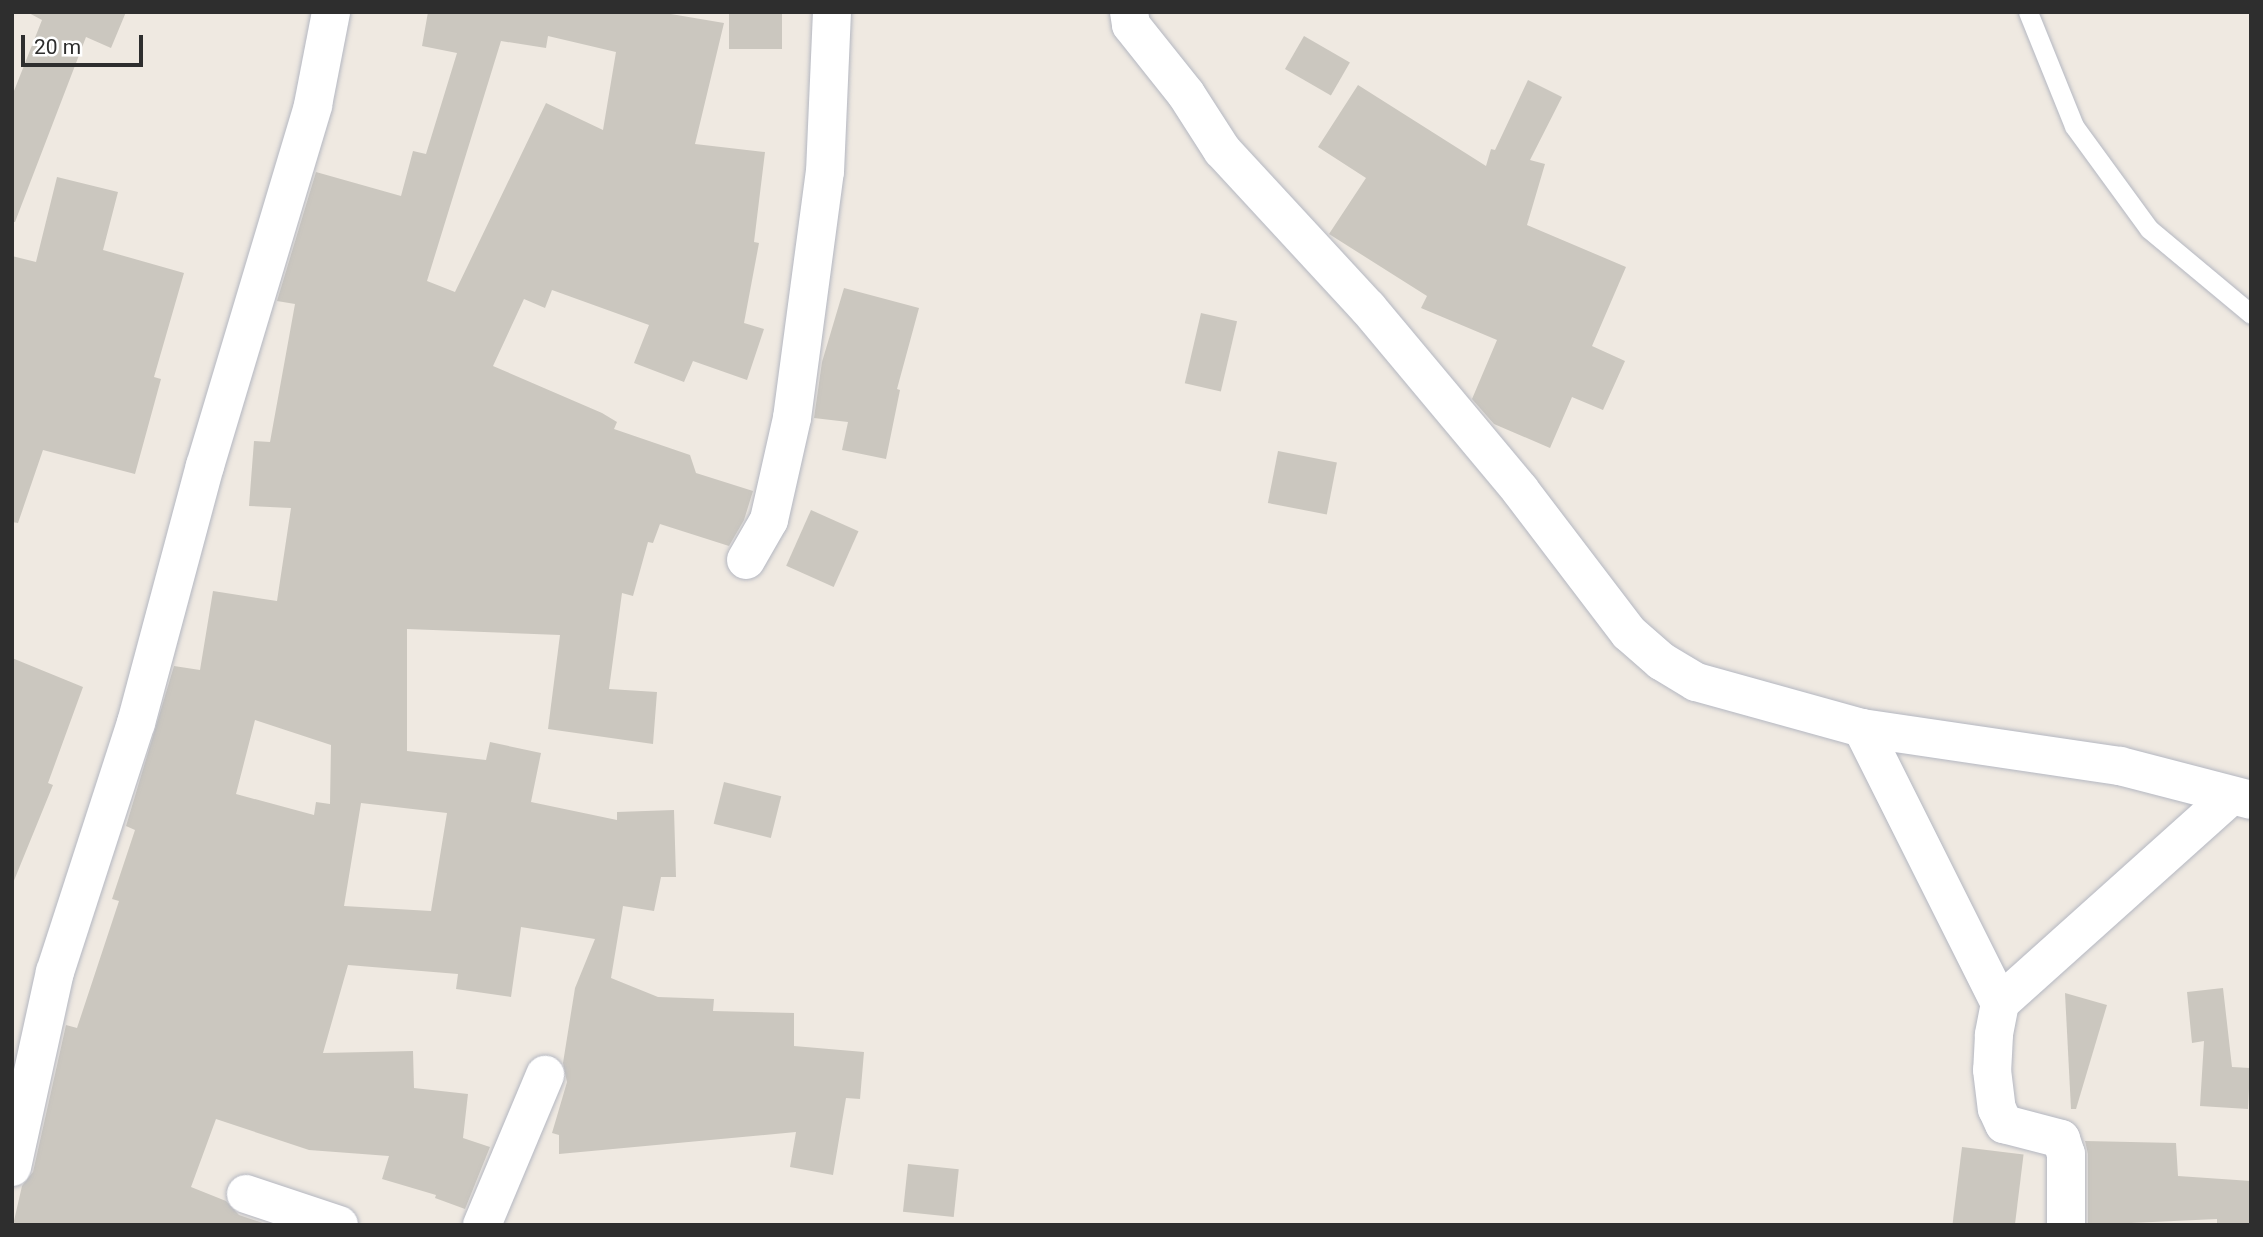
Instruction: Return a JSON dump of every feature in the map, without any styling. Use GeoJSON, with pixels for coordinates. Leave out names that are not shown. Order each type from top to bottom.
{"type":"FeatureCollection","features":[{"type":"Feature","properties":{"kind":"street"},"geometry":{"type":"LineString","coordinates":[[12,1167],[55,972],[136,723],[205,466],[313,105],[331,12]]}},
{"type":"Feature","properties":{"kind":"street"},"geometry":{"type":"LineString","coordinates":[[746,560],[769,520],[792,418],[825,172],[832,12]]}},
{"type":"Feature","properties":{"kind":"street"},"geometry":{"type":"LineString","coordinates":[[1129,12],[1132,25],[1186,94],[1222,150],[1377,318],[1520,490],[1629,633],[1661,661],[1696,682],[1862,728],[2120,766],[2241,798]]}},
{"type":"Feature","properties":{"kind":"street"},"geometry":{"type":"LineString","coordinates":[[1862,728],[2000,1003],[1994,1035],[1992,1070],[1997,1109],[2004,1124],[2061,1139],[2066,1154],[2066,1225]]}},
{"type":"Feature","properties":{"kind":"street"},"geometry":{"type":"LineString","coordinates":[[2000,1003],[2241,798]]}},
{"type":"Feature","properties":{"kind":"street"},"geometry":{"type":"LineString","coordinates":[[482,1225],[545,1075]]}},
{"type":"Feature","properties":{"kind":"street"},"geometry":{"type":"LineString","coordinates":[[246,1194],[339,1225]]}},
{"type":"Feature","properties":{"kind":"lane"},"geometry":{"type":"LineString","coordinates":[[2028,12],[2074,126],[2149,229],[2251,314]]}},
{"type":"Feature","properties":{"kind":"building"},"geometry":{"type":"Polygon","coordinates":[[[27,12],[126,12],[111,48],[86,37],[15,222],[12,222],[12,96],[42,20],[27,12]]]}},
{"type":"Feature","properties":{"kind":"building"},"geometry":{"type":"Polygon","coordinates":[[[428,12],[659,12],[724,23],[695,144],[765,152],[754,242],[759,243],[744,323],[764,329],[747,380],[693,361],[684,382],[634,363],[649,325],[552,290],[545,308],[524,299],[493,366],[602,413],[617,422],[614,429],[690,455],[696,473],[753,491],[744,520],[729,546],[660,524],[653,543],[648,542],[633,596],[622,593],[609,689],[657,692],[653,744],[548,729],[560,635],[407,629],[407,751],[486,760],[490,742],[541,753],[531,802],[617,820],[617,812],[674,810],[676,877],[661,877],[654,911],[623,906],[611,978],[658,997],[714,999],[713,1011],[794,1013],[794,1046],[864,1052],[860,1099],[846,1098],[833,1175],[790,1167],[796,1132],[559,1154],[559,1135],[552,1133],[567,1082],[563,1063],[575,988],[595,939],[521,927],[511,997],[456,989],[458,974],[348,965],[323,1053],[413,1051],[414,1088],[468,1094],[463,1138],[490,1147],[465,1209],[435,1198],[436,1195],[382,1179],[389,1156],[309,1150],[216,1119],[191,1187],[226,1201],[239,1215],[269,1225],[13,1225],[22,1186],[33,1172],[66,1025],[77,1028],[119,901],[112,899],[135,830],[126,826],[174,666],[200,670],[213,591],[277,601],[291,508],[249,506],[254,441],[270,442],[295,304],[277,301],[316,172],[401,196],[413,151],[426,154],[457,53],[422,46],[428,12]],[[548,36],[546,48],[501,41],[427,281],[455,292],[546,103],[603,130],[616,52],[548,36]],[[255,720],[236,794],[314,815],[316,802],[330,804],[331,745],[255,720]],[[361,803],[344,906],[431,911],[447,813],[361,803]]]}},
{"type":"Feature","properties":{"kind":"building"},"geometry":{"type":"Polygon","coordinates":[[[729,12],[782,12],[782,49],[729,49],[729,12]]]}},
{"type":"Feature","properties":{"kind":"building"},"geometry":{"type":"Polygon","coordinates":[[[1304,36],[1350,62],[1331,95],[1285,69],[1304,36]]]}},
{"type":"Feature","properties":{"kind":"building"},"geometry":{"type":"Polygon","coordinates":[[[1528,80],[1562,97],[1530,160],[1545,164],[1527,225],[1626,267],[1592,346],[1625,361],[1603,410],[1572,397],[1550,448],[1494,424],[1472,399],[1497,340],[1421,308],[1427,296],[1329,234],[1366,178],[1318,147],[1358,85],[1486,166],[1491,149],[1495,150],[1528,80]]]}},
{"type":"Feature","properties":{"kind":"building"},"geometry":{"type":"Polygon","coordinates":[[[57,177],[118,192],[103,250],[184,273],[154,377],[161,379],[135,474],[43,450],[18,523],[12,522],[12,256],[36,262],[57,177]]]}},
{"type":"Feature","properties":{"kind":"building"},"geometry":{"type":"Polygon","coordinates":[[[844,288],[919,308],[897,389],[900,390],[886,459],[842,450],[848,422],[814,418],[822,362],[844,288]]]}},
{"type":"Feature","properties":{"kind":"building"},"geometry":{"type":"Polygon","coordinates":[[[1201,313],[1237,321],[1221,391],[1185,383],[1201,313]]]}},
{"type":"Feature","properties":{"kind":"building"},"geometry":{"type":"Polygon","coordinates":[[[1278,451],[1337,462],[1327,514],[1268,503],[1278,451]]]}},
{"type":"Feature","properties":{"kind":"building"},"geometry":{"type":"Polygon","coordinates":[[[811,510],[859,531],[834,587],[786,566],[811,510]]]}},
{"type":"Feature","properties":{"kind":"building"},"geometry":{"type":"Polygon","coordinates":[[[12,658],[83,687],[48,783],[53,785],[13,883],[12,658]]]}},
{"type":"Feature","properties":{"kind":"building"},"geometry":{"type":"Polygon","coordinates":[[[724,782],[781,796],[771,838],[714,824],[724,782]]]}},
{"type":"Feature","properties":{"kind":"building"},"geometry":{"type":"Polygon","coordinates":[[[2223,988],[2232,1067],[2250,1068],[2248,1109],[2200,1106],[2204,1041],[2192,1043],[2187,992],[2223,988]]]}},
{"type":"Feature","properties":{"kind":"building"},"geometry":{"type":"Polygon","coordinates":[[[2065,993],[2107,1005],[2076,1109],[2071,1109],[2065,993]]]}},
{"type":"Feature","properties":{"kind":"building"},"geometry":{"type":"Polygon","coordinates":[[[2085,1141],[2176,1143],[2178,1176],[2251,1181],[2251,1225],[2217,1225],[2217,1219],[2088,1225],[2088,1154],[2085,1141]]]}},
{"type":"Feature","properties":{"kind":"building"},"geometry":{"type":"Polygon","coordinates":[[[1962,1147],[2024,1155],[2015,1225],[1952,1225],[1962,1147]]]}},
{"type":"Feature","properties":{"kind":"building"},"geometry":{"type":"Polygon","coordinates":[[[908,1164],[959,1169],[954,1217],[903,1212],[908,1164]]]}}]}
